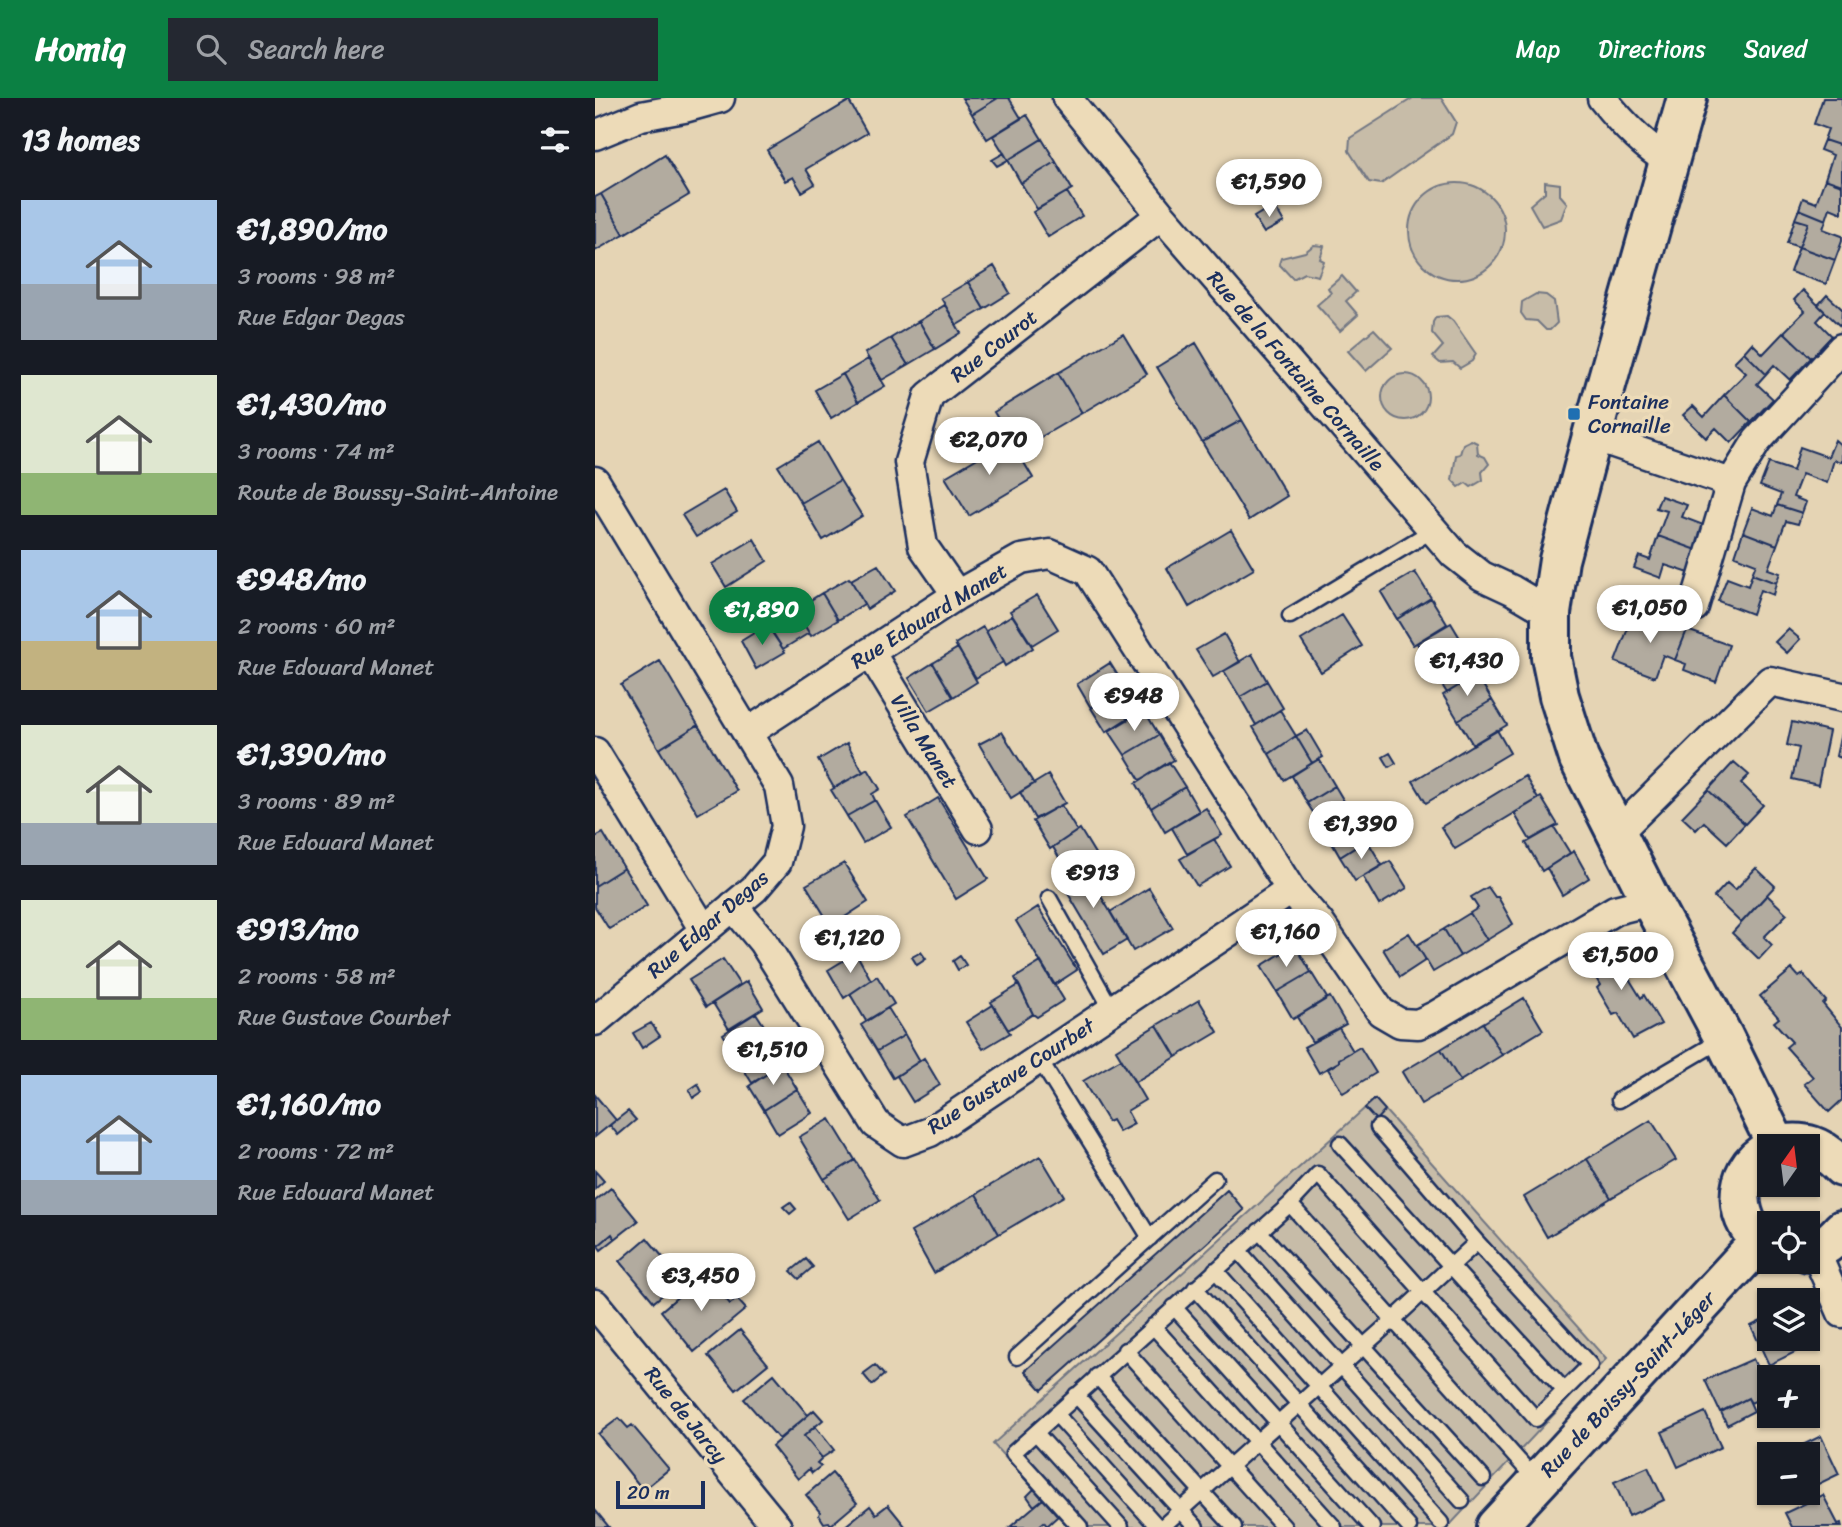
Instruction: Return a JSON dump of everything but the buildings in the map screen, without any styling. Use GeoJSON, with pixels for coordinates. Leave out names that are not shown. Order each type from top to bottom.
{"type":"FeatureCollection","features":[{"type":"Feature","properties":{"kind":"main road"},"geometry":{"type":"LineString","coordinates":[[1687,98],[1559,560],[1551,613],[1552,657],[1559,696],[1579,759],[1771,1134]]}},
{"type":"Feature","properties":{"kind":"main road"},"geometry":{"type":"LineString","coordinates":[[1820,1148],[1842,1166]]}},
{"type":"Feature","properties":{"kind":"main road"},"geometry":{"type":"LineString","coordinates":[[1757,1158],[1743,1180],[1740,1197],[1742,1214],[1749,1229],[1757,1236]]}},
{"type":"Feature","properties":{"kind":"main road","name":"Rue de Boissy-Saint-Léger"},"geometry":{"type":"LineString","coordinates":[[1502,1525],[1538,1482],[1757,1252]]}},
{"type":"Feature","properties":{"kind":"street"},"geometry":{"type":"LineString","coordinates":[[595,135],[639,111],[684,108],[720,98]]}},
{"type":"Feature","properties":{"kind":"street","name":"Rue de la Fontaine Cornaille"},"geometry":{"type":"LineString","coordinates":[[1067,98],[1161,215],[1454,554],[1482,576],[1551,613]]}},
{"type":"Feature","properties":{"kind":"street"},"geometry":{"type":"LineString","coordinates":[[1615,105],[1654,153],[1668,161]]}},
{"type":"Feature","properties":{"kind":"street","name":"Rue Courot"},"geometry":{"type":"LineString","coordinates":[[957,595],[923,545],[909,462],[929,396],[1161,215]]}},
{"type":"Feature","properties":{"kind":"street"},"geometry":{"type":"LineString","coordinates":[[1694,607],[1731,483],[1757,442],[1842,348]]}},
{"type":"Feature","properties":{"kind":"street"},"geometry":{"type":"LineString","coordinates":[[1593,436],[1731,483]]}},
{"type":"Feature","properties":{"kind":"street","name":"Rue Edgar Degas"},"geometry":{"type":"LineString","coordinates":[[595,481],[779,786],[786,826],[777,862],[754,889],[595,1021]]}},
{"type":"Feature","properties":{"kind":"street","name":"Rue Edouard Manet"},"geometry":{"type":"LineString","coordinates":[[747,733],[957,595],[1021,559],[1050,554],[1089,572],[1291,890],[1319,922],[1381,1012],[1400,1023],[1418,1024],[1435,1016],[1615,910],[1651,901]]}},
{"type":"Feature","properties":{"kind":"street","name":"Villa Manet"},"geometry":{"type":"LineString","coordinates":[[870,652],[978,829]]}},
{"type":"Feature","properties":{"kind":"street"},"geometry":{"type":"LineString","coordinates":[[1616,834],[1770,681],[1842,697]]}},
{"type":"Feature","properties":{"kind":"street"},"geometry":{"type":"LineString","coordinates":[[595,752],[704,930]]}},
{"type":"Feature","properties":{"kind":"street","name":"Rue Gustave Courbet"},"geometry":{"type":"LineString","coordinates":[[733,906],[763,942],[876,1125],[903,1142],[930,1132],[1291,890]]}},
{"type":"Feature","properties":{"kind":"street"},"geometry":{"type":"LineString","coordinates":[[1822,1244],[1842,1313]]}},
{"type":"Feature","properties":{"kind":"street","name":"Rue de Jarcy"},"geometry":{"type":"LineString","coordinates":[[595,1304],[777,1527]]}},
{"type":"Feature","properties":{"kind":"lane"},"geometry":{"type":"LineString","coordinates":[[1290,615],[1433,530]]}},
{"type":"Feature","properties":{"kind":"lane"},"geometry":{"type":"LineString","coordinates":[[1049,898],[1112,1010]]}},
{"type":"Feature","properties":{"kind":"lane"},"geometry":{"type":"LineString","coordinates":[[1619,1100],[1724,1038]]}},
{"type":"Feature","properties":{"kind":"lane"},"geometry":{"type":"LineString","coordinates":[[1039,1059],[1150,1238]]}},
{"type":"Feature","properties":{"kind":"lane"},"geometry":{"type":"LineString","coordinates":[[1080,1527],[1013,1453],[1290,1204],[1318,1174],[1536,1419],[1590,1364],[1477,1242],[1378,1128]]}},
{"type":"Feature","properties":{"kind":"lane"},"geometry":{"type":"LineString","coordinates":[[1340,1144],[1564,1390]]}},
{"type":"Feature","properties":{"kind":"lane"},"geometry":{"type":"LineString","coordinates":[[1017,1357],[1215,1179]]}},
{"type":"Feature","properties":{"kind":"lane"},"geometry":{"type":"LineString","coordinates":[[1290,1204],[1538,1482]]}},
{"type":"Feature","properties":{"kind":"lane"},"geometry":{"type":"LineString","coordinates":[[1259,1231],[1483,1478]]}},
{"type":"Feature","properties":{"kind":"lane"},"geometry":{"type":"LineString","coordinates":[[1056,1414],[1160,1527],[1477,1242]]}},
{"type":"Feature","properties":{"kind":"lane"},"geometry":{"type":"LineString","coordinates":[[1238,1250],[1462,1501]]}},
{"type":"Feature","properties":{"kind":"lane"},"geometry":{"type":"LineString","coordinates":[[1215,1270],[1441,1523]]}},
{"type":"Feature","properties":{"kind":"lane"},"geometry":{"type":"LineString","coordinates":[[1195,1288],[1409,1527]]}},
{"type":"Feature","properties":{"kind":"lane"},"geometry":{"type":"LineString","coordinates":[[1174,1307],[1372,1527]]}},
{"type":"Feature","properties":{"kind":"lane"},"geometry":{"type":"LineString","coordinates":[[1153,1326],[1334,1527]]}},
{"type":"Feature","properties":{"kind":"lane"},"geometry":{"type":"LineString","coordinates":[[1125,1350],[1285,1527]]}},
{"type":"Feature","properties":{"kind":"lane"},"geometry":{"type":"LineString","coordinates":[[1097,1376],[1234,1527]]}},
{"type":"Feature","properties":{"kind":"lane"},"geometry":{"type":"LineString","coordinates":[[1076,1395],[1196,1527]]}},
{"type":"Feature","properties":{"kind":"lane"},"geometry":{"type":"LineString","coordinates":[[1035,1433],[1121,1527]]}},
{"type":"Feature","properties":{"kind":"shaded area"},"geometry":{"type":"Polygon","coordinates":[[[1413,98],[1441,98],[1456,122],[1452,134],[1381,184],[1369,182],[1349,151],[1350,138],[1413,98]]]}},
{"type":"Feature","properties":{"kind":"shaded area"},"geometry":{"type":"Polygon","coordinates":[[[1545,182],[1560,184],[1560,195],[1567,203],[1561,219],[1542,226],[1530,205],[1545,192],[1545,182]]]}},
{"type":"Feature","properties":{"kind":"shaded area"},"geometry":{"type":"Polygon","coordinates":[[[1457,183],[1475,187],[1491,197],[1501,213],[1505,231],[1501,249],[1491,265],[1475,275],[1457,279],[1439,275],[1423,265],[1413,249],[1409,231],[1413,213],[1423,197],[1439,187],[1457,183]]]}},
{"type":"Feature","properties":{"kind":"shaded area"},"geometry":{"type":"Polygon","coordinates":[[[1314,245],[1324,246],[1320,259],[1324,261],[1318,276],[1304,273],[1293,279],[1279,264],[1281,258],[1305,252],[1314,245]]]}},
{"type":"Feature","properties":{"kind":"shaded area"},"geometry":{"type":"Polygon","coordinates":[[[1342,276],[1356,292],[1346,301],[1358,315],[1340,331],[1317,305],[1331,293],[1328,288],[1342,276]]]}},
{"type":"Feature","properties":{"kind":"shaded area"},"geometry":{"type":"Polygon","coordinates":[[[1536,294],[1546,295],[1554,301],[1557,323],[1550,330],[1546,330],[1537,321],[1526,320],[1521,313],[1522,302],[1536,294]]]}},
{"type":"Feature","properties":{"kind":"shaded area"},"geometry":{"type":"Polygon","coordinates":[[[1447,316],[1476,354],[1472,361],[1460,368],[1453,362],[1440,363],[1433,357],[1443,346],[1432,333],[1433,322],[1436,317],[1447,316]]]}},
{"type":"Feature","properties":{"kind":"shaded area"},"geometry":{"type":"Polygon","coordinates":[[[1374,329],[1392,348],[1366,371],[1348,351],[1374,329]]]}},
{"type":"Feature","properties":{"kind":"shaded area"},"geometry":{"type":"Polygon","coordinates":[[[1405,374],[1421,381],[1428,397],[1421,413],[1405,420],[1389,413],[1382,397],[1389,381],[1405,374]]]}},
{"type":"Feature","properties":{"kind":"shaded area"},"geometry":{"type":"Polygon","coordinates":[[[1471,440],[1477,443],[1478,454],[1485,457],[1489,464],[1482,472],[1483,480],[1471,487],[1466,483],[1459,487],[1452,480],[1456,455],[1460,454],[1463,444],[1471,440]]]}},
{"type":"Feature","properties":{"kind":"shaded area"},"geometry":{"type":"Polygon","coordinates":[[[1375,1099],[1606,1359],[1448,1527],[1068,1527],[993,1444],[1375,1099]]]}},
{"type":"Feature","properties":{"kind":"place","name":"Fontaine Cornaille"},"geometry":{"type":"Point","coordinates":[1574,414]}}]}
